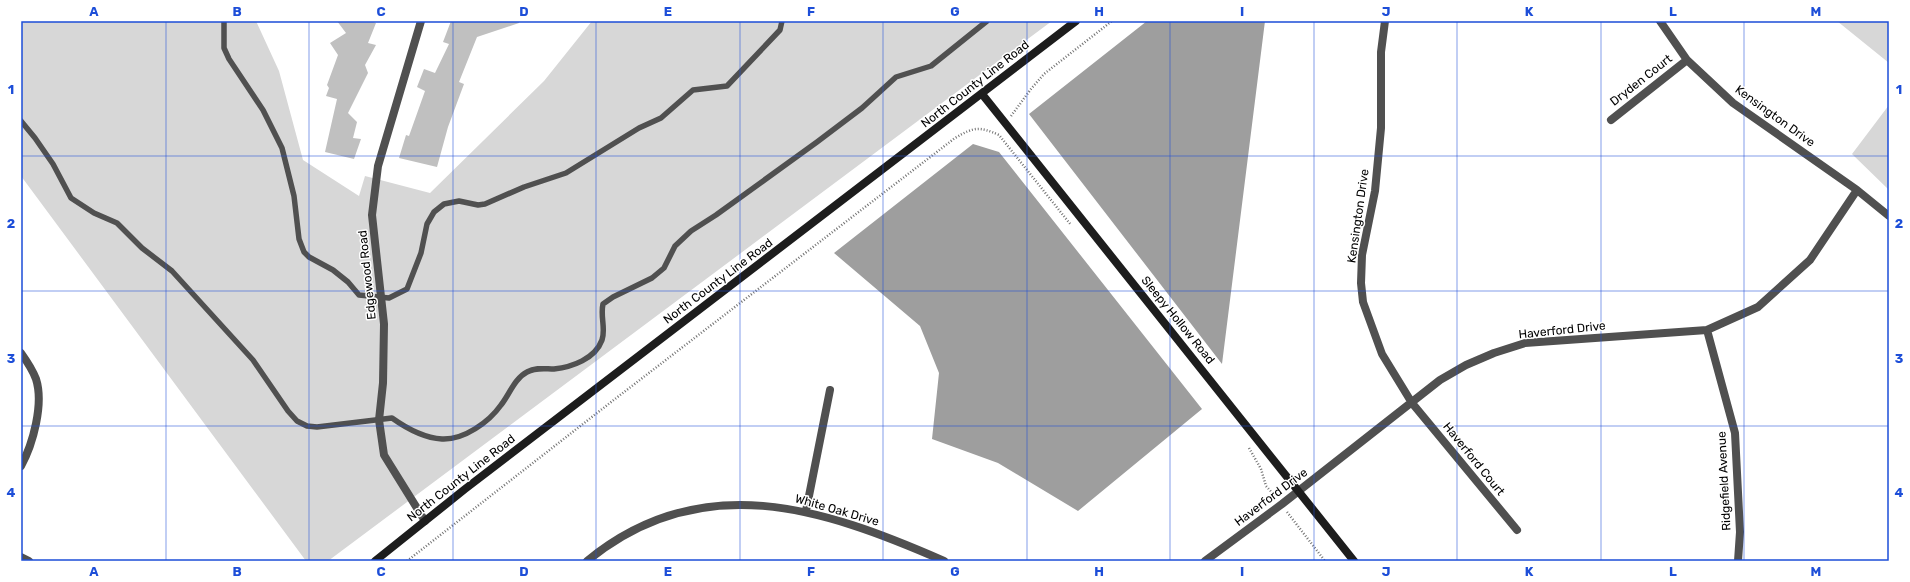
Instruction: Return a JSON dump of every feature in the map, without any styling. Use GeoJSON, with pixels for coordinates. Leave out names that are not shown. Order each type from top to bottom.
{"type":"FeatureCollection","features":[{"type":"Feature","properties":{"kind":"street","name":"Edgewood Road"},"geometry":{"type":"LineString","coordinates":[[422,21],[378,166],[372,215],[384,324],[383,383],[379,420],[384,454],[426,522]]}},
{"type":"Feature","properties":{"kind":"street","name":"North County Line Road"},"geometry":{"type":"LineString","coordinates":[[375,561],[477,480],[1076,21]]}},
{"type":"Feature","properties":{"kind":"street","name":"Kensington Drive"},"geometry":{"type":"LineString","coordinates":[[1384,21],[1381,52],[1381,128],[1375,191],[1362,255],[1361,284],[1366,312],[1382,354],[1412,402]]}},
{"type":"Feature","properties":{"kind":"street","name":"Kensington Drive"},"geometry":{"type":"LineString","coordinates":[[1660,21],[1687,60],[1733,103],[1857,190],[1889,216]]}},
{"type":"Feature","properties":{"kind":"street","name":"Dryden Court"},"geometry":{"type":"LineString","coordinates":[[1611,120],[1687,60]]}},
{"type":"Feature","properties":{"kind":"street","name":"Sleepy Hollow Road"},"geometry":{"type":"LineString","coordinates":[[982,94],[1354,561]]}},
{"type":"Feature","properties":{"kind":"street","name":"Haverford Drive"},"geometry":{"type":"LineString","coordinates":[[1205,561],[1299,491],[1440,380],[1466,365],[1494,353],[1525,344],[1707,330],[1758,307],[1810,260],[1857,190]]}},
{"type":"Feature","properties":{"kind":"street","name":"Ridgefield Avenue"},"geometry":{"type":"LineString","coordinates":[[1707,330],[1735,433],[1740,532],[1738,561]]}},
{"type":"Feature","properties":{"kind":"street"},"geometry":{"type":"LineString","coordinates":[[21,353],[36,380],[38,402],[36,425],[28,453],[21,466]]}},
{"type":"Feature","properties":{"kind":"street"},"geometry":{"type":"LineString","coordinates":[[806,511],[830,390]]}},
{"type":"Feature","properties":{"kind":"street","name":"Haverford Court"},"geometry":{"type":"LineString","coordinates":[[1412,402],[1518,530]]}},
{"type":"Feature","properties":{"kind":"street","name":"White Oak Drive"},"geometry":{"type":"LineString","coordinates":[[587,561],[615,540],[636,529],[681,512],[730,504],[781,506],[806,511],[898,541],[944,561]]}},
{"type":"Feature","properties":{"kind":"street"},"geometry":{"type":"LineString","coordinates":[[21,557],[29,561]]}},
{"type":"Feature","properties":{"kind":"lane"},"geometry":{"type":"LineString","coordinates":[[224,21],[224,48],[229,59],[263,110],[282,148],[294,196],[298,239],[304,252],[309,258],[333,270],[348,282],[358,295],[389,298],[407,289],[421,253],[427,224],[434,212],[444,204],[459,201],[478,205],[485,204],[524,187],[566,173],[639,128],[661,118],[693,90],[727,86],[780,30],[782,21]]}},
{"type":"Feature","properties":{"kind":"lane"},"geometry":{"type":"LineString","coordinates":[[21,121],[53,164],[71,198],[94,213],[117,223],[142,248],[172,271],[253,360],[288,411],[297,421],[307,426],[317,427],[392,418],[405,427],[442,439],[471,431],[494,415],[516,382],[527,372],[542,368],[555,369],[585,360],[595,352],[602,340],[603,328],[601,313],[603,304],[613,297],[652,278],[664,268],[674,246],[691,231],[716,215],[862,108],[896,77],[931,66],[987,21]]}},
{"type":"Feature","properties":{"kind":"path"},"geometry":{"type":"LineString","coordinates":[[999,135],[1031,89],[1044,74],[1112,21]]}},
{"type":"Feature","properties":{"kind":"path"},"geometry":{"type":"LineString","coordinates":[[407,561],[955,138],[970,129],[983,128],[999,135],[1074,229]]}},
{"type":"Feature","properties":{"kind":"path"},"geometry":{"type":"LineString","coordinates":[[1248,447],[1261,468],[1266,486],[1282,504],[1325,561]]}},
{"type":"Feature","properties":{"kind":"shaded area"},"geometry":{"type":"Polygon","coordinates":[[[21,21],[256,21],[279,71],[303,160],[359,196],[365,176],[430,193],[544,81],[592,21],[1052,21],[328,561],[306,561],[21,176],[21,21]]]}},
{"type":"Feature","properties":{"kind":"shaded area"},"geometry":{"type":"Polygon","coordinates":[[[1147,21],[1265,21],[1222,364],[1029,114],[1147,21]]]}},
{"type":"Feature","properties":{"kind":"shaded area"},"geometry":{"type":"Polygon","coordinates":[[[1837,21],[1889,21],[1889,63],[1837,21]]]}},
{"type":"Feature","properties":{"kind":"shaded area"},"geometry":{"type":"Polygon","coordinates":[[[1889,105],[1889,190],[1852,154],[1889,105]]]}},
{"type":"Feature","properties":{"kind":"shaded area"},"geometry":{"type":"Polygon","coordinates":[[[973,144],[999,152],[1202,409],[1078,511],[998,463],[932,439],[939,373],[920,326],[834,253],[973,144]]]}},
{"type":"Feature","properties":{"kind":"building"},"geometry":{"type":"Polygon","coordinates":[[[337,21],[370,21],[376,23],[368,43],[376,45],[365,65],[368,73],[348,113],[357,122],[353,138],[361,139],[354,159],[325,152],[337,99],[326,96],[329,88],[327,85],[338,55],[330,43],[346,33],[337,21]]]}},
{"type":"Feature","properties":{"kind":"building"},"geometry":{"type":"Polygon","coordinates":[[[451,21],[519,21],[519,23],[477,37],[459,82],[464,84],[448,127],[437,167],[399,158],[406,135],[409,136],[425,91],[417,87],[424,69],[435,73],[449,44],[443,42],[451,21]]]}}]}
